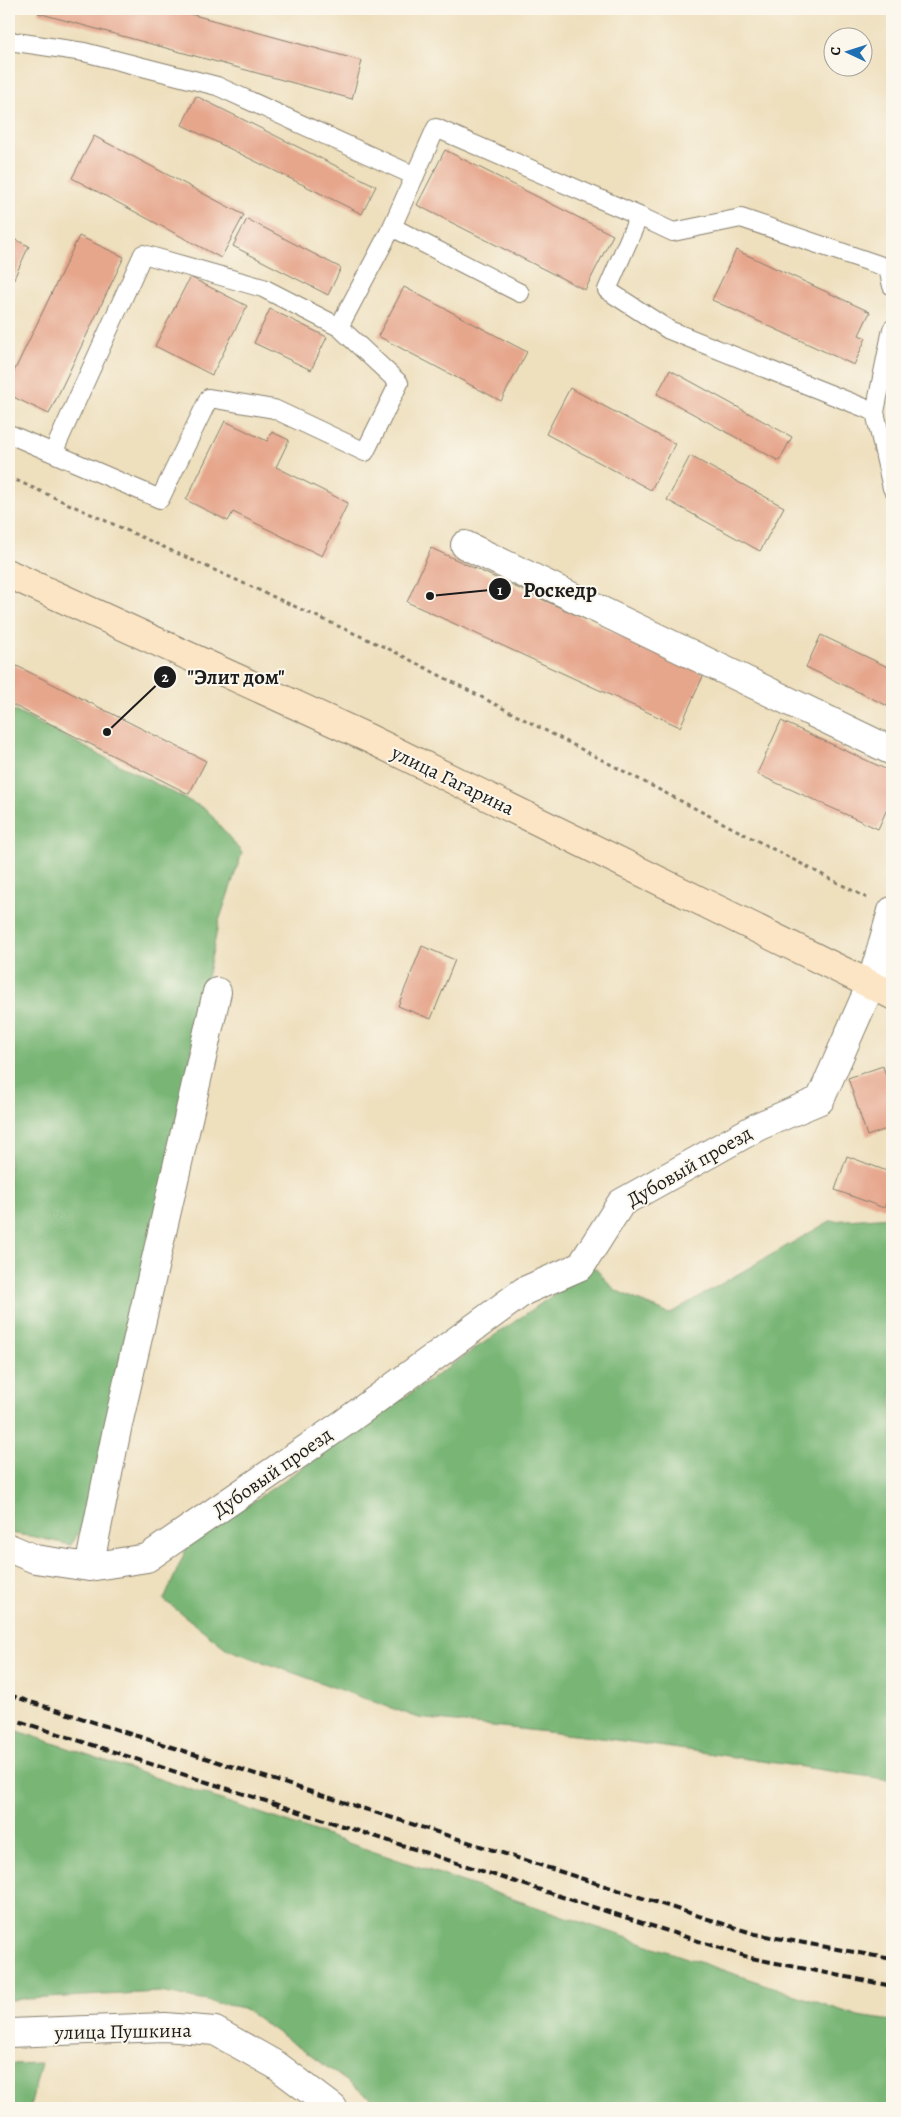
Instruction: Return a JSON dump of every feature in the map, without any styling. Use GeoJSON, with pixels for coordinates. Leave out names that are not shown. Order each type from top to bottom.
{"type":"FeatureCollection","features":[{"type":"Feature","properties":{"kind":"main road","name":"улица Гагарина"},"geometry":{"type":"LineString","coordinates":[[9,574],[368,738],[884,991]]}},
{"type":"Feature","properties":{"kind":"street"},"geometry":{"type":"LineString","coordinates":[[464,545],[892,751]]}},
{"type":"Feature","properties":{"kind":"street","name":"Дубовый проезд"},"geometry":{"type":"LineString","coordinates":[[9,1548],[35,1559],[89,1567],[147,1558],[344,1423],[524,1291],[581,1266],[621,1203],[759,1126],[820,1100],[884,991],[883,906]]}},
{"type":"Feature","properties":{"kind":"street"},"geometry":{"type":"LineString","coordinates":[[89,1567],[117,1429],[217,992]]}},
{"type":"Feature","properties":{"kind":"street","name":"улица Пушкина"},"geometry":{"type":"LineString","coordinates":[[9,2033],[165,2027],[215,2031],[276,2065],[333,2108]]}},
{"type":"Feature","properties":{"kind":"lane"},"geometry":{"type":"LineString","coordinates":[[9,41],[84,52],[217,86],[415,176]]}},
{"type":"Feature","properties":{"kind":"lane"},"geometry":{"type":"LineString","coordinates":[[338,327],[392,227],[436,128],[673,232],[741,218],[888,268],[892,286]]}},
{"type":"Feature","properties":{"kind":"lane"},"geometry":{"type":"LineString","coordinates":[[639,216],[607,290],[669,330],[876,412]]}},
{"type":"Feature","properties":{"kind":"lane"},"geometry":{"type":"LineString","coordinates":[[392,227],[520,293]]}},
{"type":"Feature","properties":{"kind":"lane"},"geometry":{"type":"LineString","coordinates":[[9,434],[53,453],[160,499],[209,398],[274,409],[365,452],[400,383],[338,327],[263,288],[143,254],[53,453]]}},
{"type":"Feature","properties":{"kind":"lane"},"geometry":{"type":"LineString","coordinates":[[892,329],[876,412],[892,488]]}},
{"type":"Feature","properties":{"kind":"path"},"geometry":{"type":"LineString","coordinates":[[9,477],[391,650],[883,906]]}},
{"type":"Feature","properties":{"kind":"path"},"geometry":{"type":"LineString","coordinates":[[884,991],[892,1064]]}},
{"type":"Feature","properties":{"kind":"green space"},"geometry":{"type":"Polygon","coordinates":[[[9,708],[207,810],[242,853],[219,921],[94,1509],[71,1545],[9,1533],[9,708]]]}},
{"type":"Feature","properties":{"kind":"green space"},"geometry":{"type":"Polygon","coordinates":[[[892,1217],[892,1780],[610,1739],[419,1718],[227,1649],[164,1600],[187,1547],[594,1267],[615,1290],[669,1314],[830,1221],[892,1217]]]}},
{"type":"Feature","properties":{"kind":"green space"},"geometry":{"type":"Polygon","coordinates":[[[9,1728],[858,2016],[892,2021],[892,2108],[385,2108],[243,2008],[160,1992],[9,2000],[9,1728]]]}},
{"type":"Feature","properties":{"kind":"green space"},"geometry":{"type":"Polygon","coordinates":[[[41,2063],[30,2108],[9,2108],[9,2064],[41,2063]]]}},
{"type":"Feature","properties":{"kind":"building"},"geometry":{"type":"Polygon","coordinates":[[[40,9],[172,9],[362,61],[352,99],[38,13],[40,9]]]}},
{"type":"Feature","properties":{"kind":"building"},"geometry":{"type":"Polygon","coordinates":[[[196,96],[376,186],[362,214],[182,125],[196,96]]]}},
{"type":"Feature","properties":{"kind":"building"},"geometry":{"type":"Polygon","coordinates":[[[94,136],[244,215],[221,258],[72,178],[94,136]]]}},
{"type":"Feature","properties":{"kind":"building"},"geometry":{"type":"Polygon","coordinates":[[[445,150],[613,235],[585,290],[417,205],[445,150]]]}},
{"type":"Feature","properties":{"kind":"building"},"geometry":{"type":"Polygon","coordinates":[[[247,219],[341,268],[328,295],[233,246],[247,219]]]}},
{"type":"Feature","properties":{"kind":"building"},"geometry":{"type":"Polygon","coordinates":[[[79,236],[124,257],[49,414],[9,395],[9,382],[79,236]]]}},
{"type":"Feature","properties":{"kind":"building"},"geometry":{"type":"Polygon","coordinates":[[[9,237],[29,246],[9,289],[9,237]]]}},
{"type":"Feature","properties":{"kind":"building"},"geometry":{"type":"Polygon","coordinates":[[[736,250],[870,312],[859,335],[866,338],[854,365],[712,300],[736,250]]]}},
{"type":"Feature","properties":{"kind":"building"},"geometry":{"type":"Polygon","coordinates":[[[190,277],[247,306],[212,375],[155,346],[190,277]]]}},
{"type":"Feature","properties":{"kind":"building"},"geometry":{"type":"Polygon","coordinates":[[[404,287],[527,352],[501,401],[378,336],[404,287]]]}},
{"type":"Feature","properties":{"kind":"building"},"geometry":{"type":"Polygon","coordinates":[[[270,309],[327,337],[311,370],[254,343],[270,309]]]}},
{"type":"Feature","properties":{"kind":"building"},"geometry":{"type":"Polygon","coordinates":[[[670,370],[792,437],[779,461],[657,394],[670,370]]]}},
{"type":"Feature","properties":{"kind":"building"},"geometry":{"type":"Polygon","coordinates":[[[570,388],[675,444],[651,490],[546,434],[570,388]]]}},
{"type":"Feature","properties":{"kind":"building"},"geometry":{"type":"Polygon","coordinates":[[[225,421],[267,441],[272,432],[289,440],[276,467],[348,503],[322,556],[233,512],[228,521],[186,500],[225,421]]]}},
{"type":"Feature","properties":{"kind":"building"},"geometry":{"type":"Polygon","coordinates":[[[690,456],[784,507],[760,551],[667,500],[690,456]]]}},
{"type":"Feature","properties":{"kind":"building"},"geometry":{"type":"Polygon","coordinates":[[[431,548],[704,674],[680,727],[407,602],[431,548]]]}},
{"type":"Feature","properties":{"kind":"building"},"geometry":{"type":"Polygon","coordinates":[[[821,635],[892,669],[892,708],[806,667],[821,635]]]}},
{"type":"Feature","properties":{"kind":"building"},"geometry":{"type":"Polygon","coordinates":[[[9,662],[206,761],[189,794],[9,703],[9,662]]]}},
{"type":"Feature","properties":{"kind":"building"},"geometry":{"type":"Polygon","coordinates":[[[781,721],[892,772],[892,798],[878,829],[757,774],[781,721]]]}},
{"type":"Feature","properties":{"kind":"building"},"geometry":{"type":"Polygon","coordinates":[[[422,946],[455,960],[431,1019],[398,1006],[422,946]]]}},
{"type":"Feature","properties":{"kind":"building"},"geometry":{"type":"Polygon","coordinates":[[[883,1066],[892,1096],[892,1127],[867,1136],[848,1078],[883,1066]]]}},
{"type":"Feature","properties":{"kind":"building"},"geometry":{"type":"Polygon","coordinates":[[[847,1156],[892,1173],[892,1186],[884,1208],[835,1190],[847,1156]]]}},
{"type":"Feature","properties":{"kind":"railway"},"geometry":{"type":"LineString","coordinates":[[9,1695],[755,1934],[892,1959]]}},
{"type":"Feature","properties":{"kind":"railway"},"geometry":{"type":"LineString","coordinates":[[9,1718],[751,1958],[892,1986]]}},
{"type":"Feature","properties":{"kind":"place","name":"Роскедр"},"geometry":{"type":"Point","coordinates":[430,596]}},
{"type":"Feature","properties":{"kind":"place","name":"\"Элит дом\""},"geometry":{"type":"Point","coordinates":[107,732]}}]}
